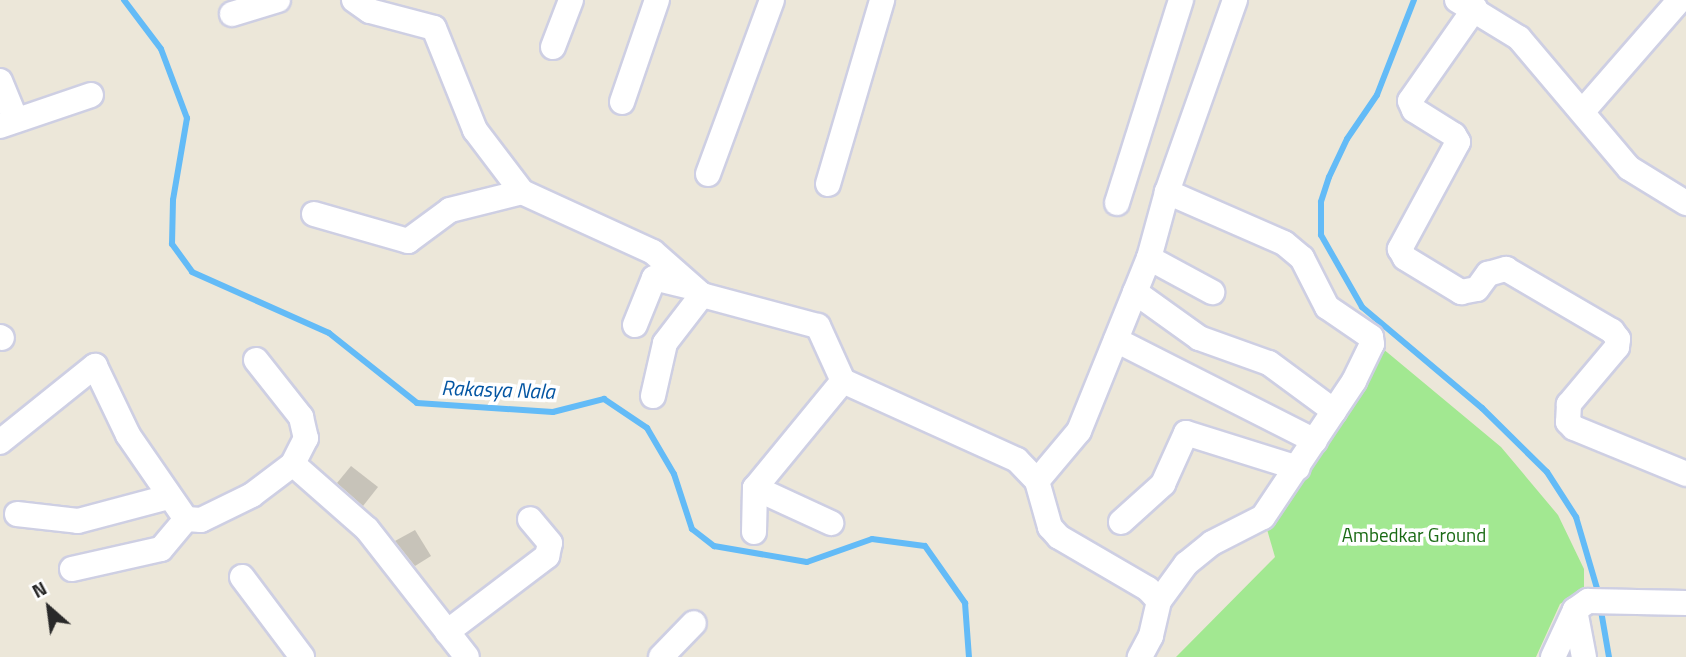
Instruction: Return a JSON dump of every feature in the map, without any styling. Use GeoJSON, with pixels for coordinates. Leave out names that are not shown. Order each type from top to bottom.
{"type":"FeatureCollection","features":[{"type":"Feature","properties":{"kind":"street"},"geometry":{"type":"LineString","coordinates":[[232,14],[278,0]]}},
{"type":"Feature","properties":{"kind":"street"},"geometry":{"type":"LineString","coordinates":[[354,0],[370,11],[434,28],[475,130],[522,192],[653,252],[696,291]]}},
{"type":"Feature","properties":{"kind":"street"},"geometry":{"type":"LineString","coordinates":[[554,47],[570,0]]}},
{"type":"Feature","properties":{"kind":"street"},"geometry":{"type":"LineString","coordinates":[[622,102],[657,0]]}},
{"type":"Feature","properties":{"kind":"street"},"geometry":{"type":"LineString","coordinates":[[708,174],[772,0]]}},
{"type":"Feature","properties":{"kind":"street"},"geometry":{"type":"LineString","coordinates":[[828,184],[882,0]]}},
{"type":"Feature","properties":{"kind":"street"},"geometry":{"type":"LineString","coordinates":[[1117,203],[1181,0]]}},
{"type":"Feature","properties":{"kind":"street"},"geometry":{"type":"LineString","coordinates":[[1037,481],[1079,431],[1149,258],[1167,192],[1235,0]]}},
{"type":"Feature","properties":{"kind":"street"},"geometry":{"type":"LineString","coordinates":[[1583,111],[1680,0]]}},
{"type":"Feature","properties":{"kind":"street"},"geometry":{"type":"LineString","coordinates":[[1686,203],[1629,168],[1519,38],[1466,4],[1410,101],[1413,110],[1454,135],[1458,142],[1400,249],[1405,258],[1461,292],[1477,289],[1488,274],[1506,269],[1612,331],[1618,339],[1617,347],[1569,404],[1568,422],[1574,428],[1686,474]]}},
{"type":"Feature","properties":{"kind":"street"},"geometry":{"type":"LineString","coordinates":[[0,81],[8,123],[91,95]]}},
{"type":"Feature","properties":{"kind":"street"},"geometry":{"type":"LineString","coordinates":[[314,214],[408,241],[450,209],[522,192]]}},
{"type":"Feature","properties":{"kind":"street"},"geometry":{"type":"LineString","coordinates":[[1140,657],[1151,636],[1159,601],[1186,564],[1212,543],[1263,517],[1315,441],[1373,344],[1371,337],[1327,307],[1302,258],[1284,243],[1167,192]]}},
{"type":"Feature","properties":{"kind":"street"},"geometry":{"type":"LineString","coordinates":[[1149,258],[1212,292]]}},
{"type":"Feature","properties":{"kind":"street"},"geometry":{"type":"LineString","coordinates":[[635,325],[654,278],[818,326],[844,381],[1017,460],[1037,481],[1050,527],[1059,537],[1148,589],[1159,601]]}},
{"type":"Feature","properties":{"kind":"street"},"geometry":{"type":"LineString","coordinates":[[653,396],[672,330],[696,291]]}},
{"type":"Feature","properties":{"kind":"street"},"geometry":{"type":"LineString","coordinates":[[1135,292],[1199,338],[1269,363],[1334,411]]}},
{"type":"Feature","properties":{"kind":"street"},"geometry":{"type":"LineString","coordinates":[[1116,340],[1315,441]]}},
{"type":"Feature","properties":{"kind":"street"},"geometry":{"type":"LineString","coordinates":[[0,442],[95,366],[128,435],[168,497],[186,519],[201,520],[252,495],[293,464],[306,438],[302,417],[256,360]]}},
{"type":"Feature","properties":{"kind":"street"},"geometry":{"type":"LineString","coordinates":[[754,532],[755,488],[844,381]]}},
{"type":"Feature","properties":{"kind":"street"},"geometry":{"type":"LineString","coordinates":[[1121,522],[1163,484],[1186,433],[1195,432],[1297,468]]}},
{"type":"Feature","properties":{"kind":"street"},"geometry":{"type":"LineString","coordinates":[[293,464],[367,529],[467,657]]}},
{"type":"Feature","properties":{"kind":"street"},"geometry":{"type":"LineString","coordinates":[[755,488],[831,523]]}},
{"type":"Feature","properties":{"kind":"street"},"geometry":{"type":"LineString","coordinates":[[17,514],[78,521],[168,497]]}},
{"type":"Feature","properties":{"kind":"street"},"geometry":{"type":"LineString","coordinates":[[72,569],[161,550],[186,519]]}},
{"type":"Feature","properties":{"kind":"street"},"geometry":{"type":"LineString","coordinates":[[447,632],[547,556],[550,543],[530,519]]}},
{"type":"Feature","properties":{"kind":"street"},"geometry":{"type":"LineString","coordinates":[[242,577],[302,657]]}},
{"type":"Feature","properties":{"kind":"street"},"geometry":{"type":"LineString","coordinates":[[1591,603],[1686,603]]}},
{"type":"Feature","properties":{"kind":"street"},"geometry":{"type":"LineString","coordinates":[[1553,657],[1591,603]]}},
{"type":"Feature","properties":{"kind":"street"},"geometry":{"type":"LineString","coordinates":[[1584,657],[1591,603]]}},
{"type":"Feature","properties":{"kind":"street"},"geometry":{"type":"LineString","coordinates":[[661,657],[694,623]]}},
{"type":"Feature","properties":{"kind":"green space","name":"Ambedkar Ground"},"geometry":{"type":"Polygon","coordinates":[[[1382,348],[1501,447],[1558,515],[1584,569],[1584,588],[1560,604],[1536,657],[1176,657],[1275,557],[1266,526],[1314,466],[1382,348]]]}},
{"type":"Feature","properties":{"kind":"building"},"geometry":{"type":"Polygon","coordinates":[[[351,466],[378,487],[363,506],[337,483],[351,466]]]}},
{"type":"Feature","properties":{"kind":"building"},"geometry":{"type":"Polygon","coordinates":[[[415,530],[431,556],[415,566],[395,541],[415,530]]]}},
{"type":"Feature","properties":{"kind":"waterway","name":"Rakasya Nala"},"geometry":{"type":"LineString","coordinates":[[124,0],[161,49],[187,118],[173,200],[172,244],[192,272],[329,333],[417,403],[553,412],[604,399],[647,428],[674,474],[692,529],[714,546],[807,562],[872,539],[925,546],[965,603],[969,657]]}},
{"type":"Feature","properties":{"kind":"waterway"},"geometry":{"type":"LineString","coordinates":[[1414,0],[1377,95],[1347,139],[1329,177],[1321,202],[1321,235],[1362,307],[1482,408],[1547,472],[1576,517],[1599,595]]}},
{"type":"Feature","properties":{"kind":"waterway"},"geometry":{"type":"LineString","coordinates":[[1600,605],[1609,657]]}}]}
